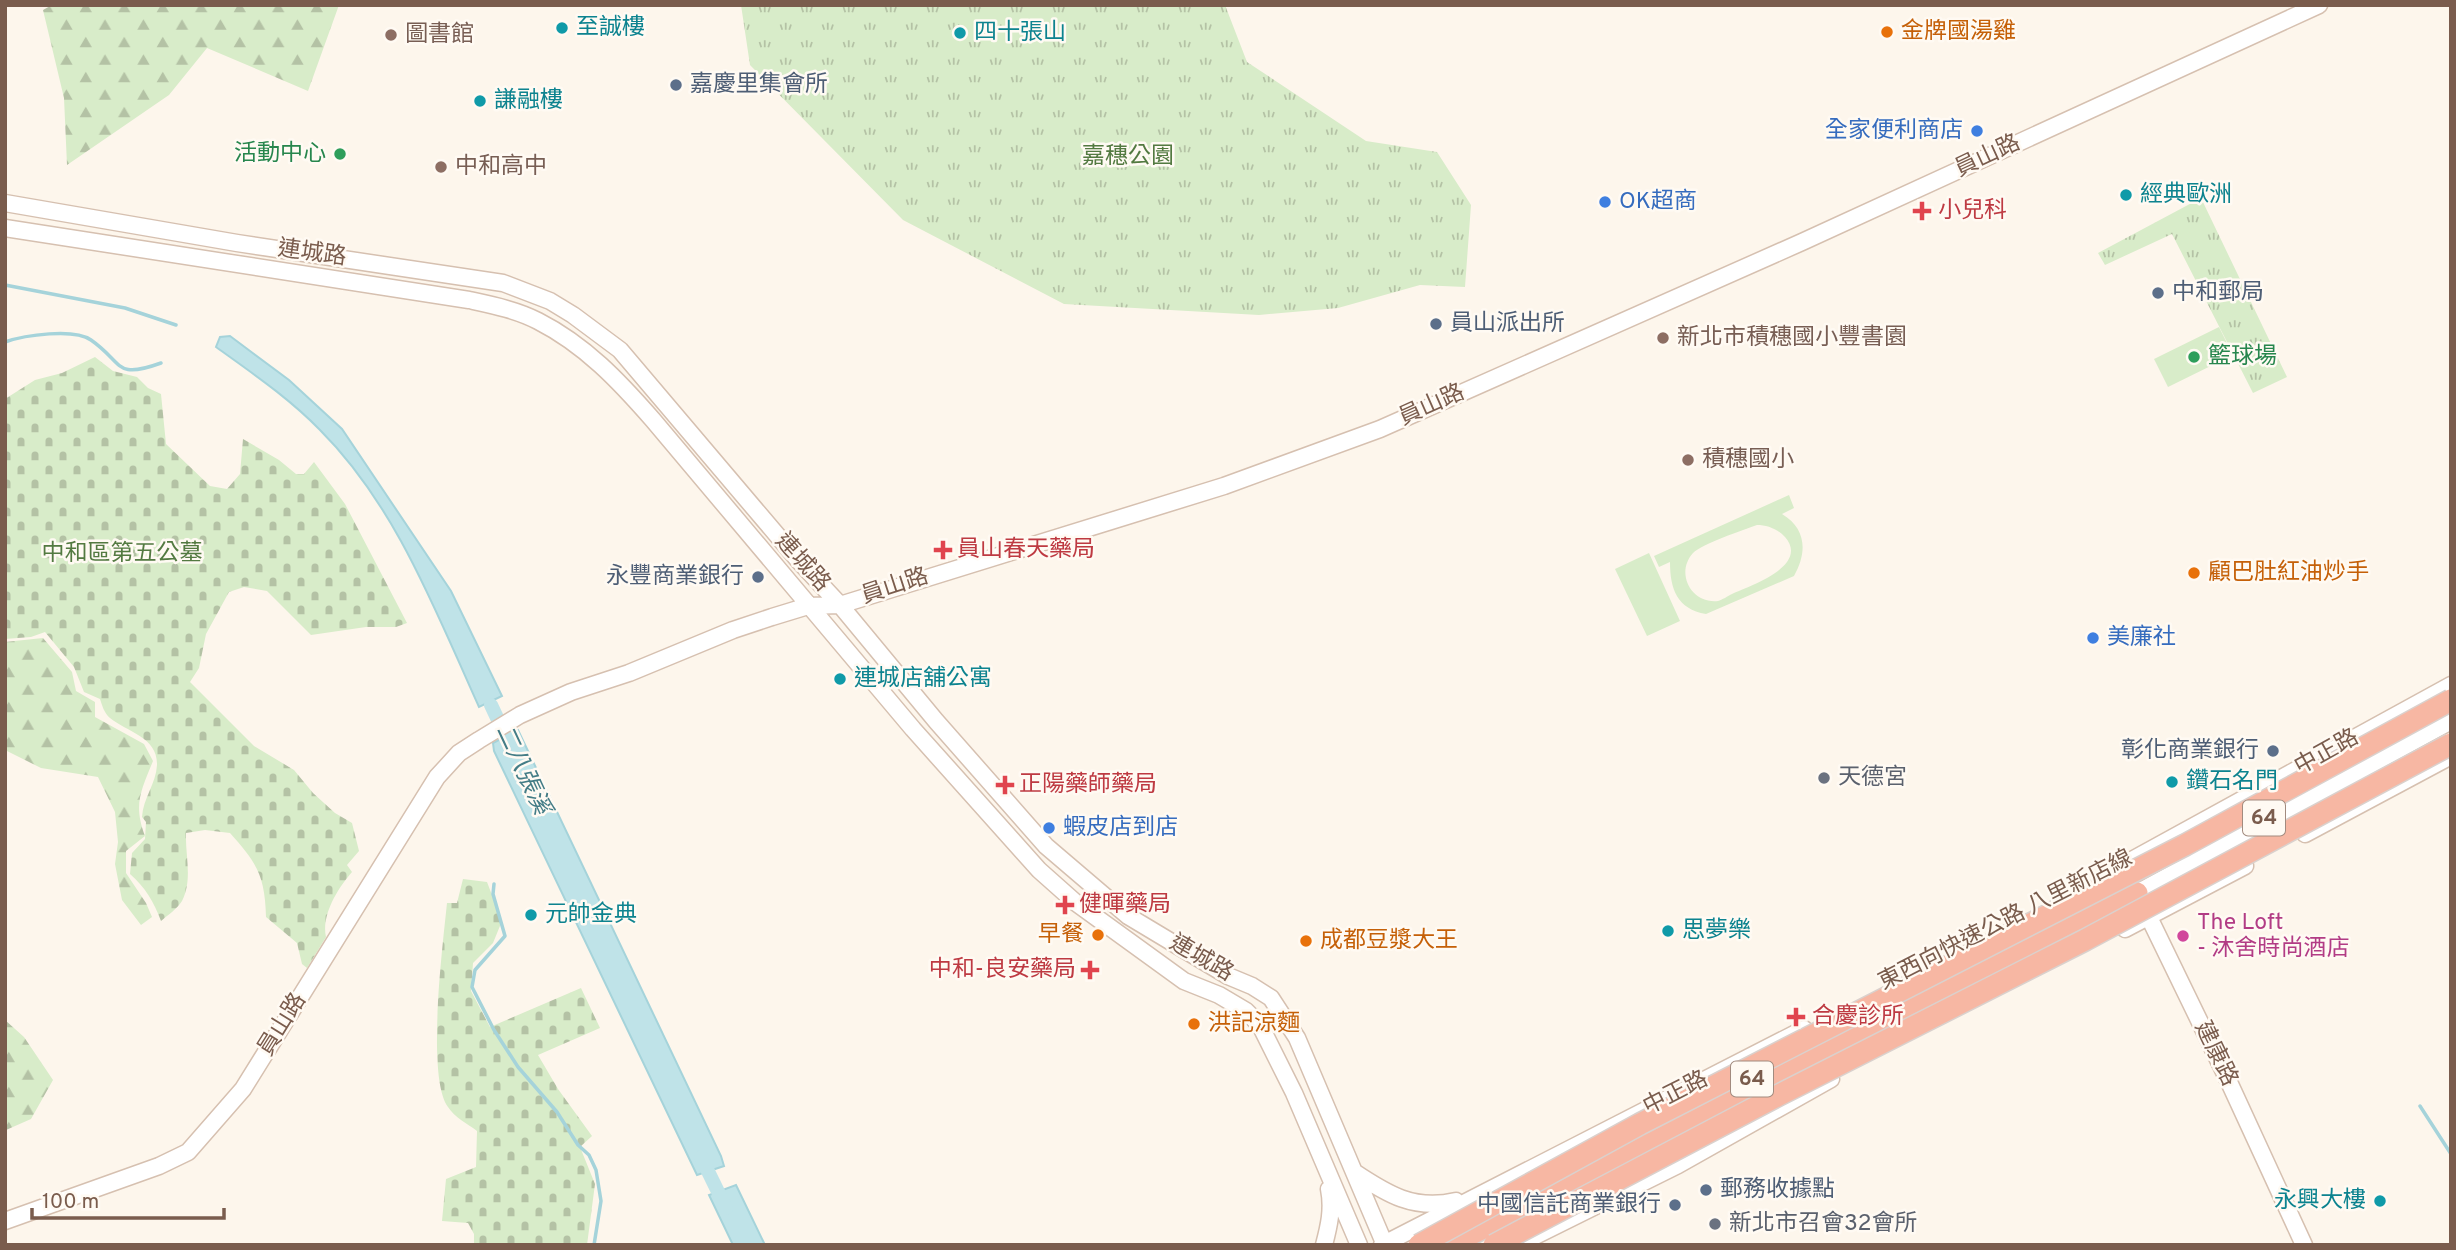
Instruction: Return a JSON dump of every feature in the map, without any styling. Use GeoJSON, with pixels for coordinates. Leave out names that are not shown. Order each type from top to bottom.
{"type":"FeatureCollection","features":[{"type":"Feature","properties":{"kind":"highway"},"geometry":{"type":"LineString","coordinates":[[1418,1245],[1640,1124],[2185,845],[2451,700]]}},
{"type":"Feature","properties":{"kind":"highway","name":"東西向快速公路 八里新店線"},"geometry":{"type":"LineString","coordinates":[[1431,1245],[1694,1108],[2190,858],[2451,713]]}},
{"type":"Feature","properties":{"kind":"highway","name":"東西向快速公路 八里新店線"},"geometry":{"type":"LineString","coordinates":[[1465,1245],[2081,928],[2451,729]]}},
{"type":"Feature","properties":{"kind":"highway"},"geometry":{"type":"LineString","coordinates":[[1494,1245],[1779,1095],[2085,940],[2451,744]]}},
{"type":"Feature","properties":{"kind":"highway"},"geometry":{"type":"LineString","coordinates":[[1450,1245],[2137,893]]}},
{"type":"Feature","properties":{"kind":"main road","name":"員山路"},"geometry":{"type":"LineString","coordinates":[[5,1221],[159,1166],[188,1152],[243,1089],[437,777],[459,753],[513,719],[571,692],[629,673],[733,630],[808,606],[840,605],[1224,486],[1380,429],[1814,237],[2319,5]]}},
{"type":"Feature","properties":{"kind":"main road","name":"連城路"},"geometry":{"type":"LineString","coordinates":[[5,203],[237,243],[503,283],[550,301],[573,315],[628,358],[936,721],[1064,864],[1128,916],[1228,976],[1271,998],[1297,1038],[1384,1244]]}},
{"type":"Feature","properties":{"kind":"main road","name":"連城路"},"geometry":{"type":"LineString","coordinates":[[5,228],[469,300],[536,320],[575,343],[614,376],[808,606],[1039,870],[1075,902],[1184,981],[1219,995],[1247,1012],[1261,1025],[1275,1049],[1359,1245]]}},
{"type":"Feature","properties":{"kind":"main road","name":"中正路"},"geometry":{"type":"LineString","coordinates":[[1384,1244],[2124,865],[2451,685]]}},
{"type":"Feature","properties":{"kind":"main road"},"geometry":{"type":"LineString","coordinates":[[2137,893],[2451,721]]}},
{"type":"Feature","properties":{"kind":"main road"},"geometry":{"type":"LineString","coordinates":[[1517,1245],[1678,1165],[1848,1070],[2149,918],[2451,756]]}},
{"type":"Feature","properties":{"kind":"main road","name":"建康路"},"geometry":{"type":"LineString","coordinates":[[2124,865],[2304,1245]]}},
{"type":"Feature","properties":{"kind":"main road"},"geometry":{"type":"LineString","coordinates":[[1324,1245],[1332,1202],[1325,1166]]}},
{"type":"Feature","properties":{"kind":"main road"},"geometry":{"type":"LineString","coordinates":[[1353,1171],[1387,1194],[1415,1203],[1439,1205],[1478,1196]]}},
{"type":"Feature","properties":{"kind":"main road"},"geometry":{"type":"LineString","coordinates":[[1418,1245],[1430,1220]]}},
{"type":"Feature","properties":{"kind":"green space"},"geometry":{"type":"Polygon","coordinates":[[[52,5],[339,5],[308,91],[207,48],[169,95],[67,165],[64,98],[43,10],[52,5]]]}},
{"type":"Feature","properties":{"kind":"green space","name":"嘉穗公園"},"geometry":{"type":"Polygon","coordinates":[[[741,5],[1225,5],[1247,62],[1366,141],[1437,152],[1471,205],[1465,287],[1420,285],[1338,308],[1259,315],[1064,304],[903,220],[750,65],[741,5]]]}},
{"type":"Feature","properties":{"kind":"green space"},"geometry":{"type":"Polygon","coordinates":[[[2201,198],[2287,377],[2253,393],[2172,234],[2105,265],[2098,253],[2201,198]]]}},
{"type":"Feature","properties":{"kind":"green space","name":"籃球場"},"geometry":{"type":"Polygon","coordinates":[[[2219,327],[2233,355],[2168,387],[2154,359],[2219,327]]]}},
{"type":"Feature","properties":{"kind":"green space","name":"中和區第五公墓"},"geometry":{"type":"Polygon","coordinates":[[[95,357],[113,371],[137,377],[148,388],[161,394],[166,444],[210,486],[227,489],[240,474],[243,439],[279,460],[296,474],[304,474],[314,462],[345,504],[407,623],[396,627],[366,627],[311,635],[267,591],[244,587],[229,592],[206,634],[199,668],[190,682],[254,746],[294,770],[313,793],[335,813],[352,823],[359,851],[347,865],[352,872],[332,902],[326,920],[326,937],[307,968],[302,964],[297,943],[266,917],[264,891],[258,871],[230,833],[205,830],[186,833],[188,876],[185,893],[178,906],[161,921],[148,895],[130,874],[132,853],[145,839],[146,822],[142,817],[143,810],[157,765],[152,748],[140,736],[110,718],[100,699],[84,692],[74,667],[45,632],[31,637],[5,639],[5,399],[35,380],[62,373],[95,357]]]}},
{"type":"Feature","properties":{"kind":"green space"},"geometry":{"type":"Polygon","coordinates":[[[1789,495],[1794,508],[1782,514],[1796,527],[1803,550],[1794,576],[1706,614],[1688,608],[1682,602],[1674,589],[1670,562],[1659,567],[1654,556],[1789,495]],[[1757,525],[1693,553],[1688,561],[1686,578],[1693,592],[1708,601],[1718,601],[1763,580],[1784,566],[1790,557],[1791,547],[1785,537],[1776,530],[1757,525]]]}},
{"type":"Feature","properties":{"kind":"green space"},"geometry":{"type":"Polygon","coordinates":[[[1649,553],[1680,621],[1647,636],[1615,569],[1649,553]]]}},
{"type":"Feature","properties":{"kind":"green space"},"geometry":{"type":"Polygon","coordinates":[[[43,638],[72,672],[76,691],[95,702],[95,717],[144,744],[153,761],[142,789],[139,806],[145,836],[126,851],[126,873],[152,917],[141,925],[122,900],[115,864],[118,842],[115,812],[98,777],[41,768],[5,750],[5,642],[43,638]]]}},
{"type":"Feature","properties":{"kind":"green space"},"geometry":{"type":"Polygon","coordinates":[[[463,879],[487,882],[502,921],[493,943],[473,963],[471,991],[490,1027],[581,988],[600,1028],[538,1055],[558,1089],[592,1136],[580,1147],[595,1184],[587,1245],[474,1245],[474,1234],[468,1223],[442,1221],[446,1179],[476,1167],[477,1131],[448,1107],[441,1091],[438,1068],[438,1009],[447,903],[457,903],[463,879]]]}},
{"type":"Feature","properties":{"kind":"green space"},"geometry":{"type":"Polygon","coordinates":[[[5,1020],[24,1037],[53,1080],[31,1119],[6,1130],[5,1020]]]}},
{"type":"Feature","properties":{"kind":"water"},"geometry":{"type":"Polygon","coordinates":[[[230,336],[289,380],[342,429],[451,591],[502,696],[479,707],[412,561],[371,492],[347,460],[308,418],[270,386],[216,347],[220,337],[230,336]]]}},
{"type":"Feature","properties":{"kind":"water"},"geometry":{"type":"Polygon","coordinates":[[[518,730],[724,1166],[697,1175],[494,751],[493,743],[518,730]]]}},
{"type":"Feature","properties":{"kind":"water"},"geometry":{"type":"Polygon","coordinates":[[[736,1185],[765,1245],[733,1245],[709,1195],[736,1185]]]}},
{"type":"Feature","properties":{"kind":"waterway"},"geometry":{"type":"LineString","coordinates":[[5,285],[125,308],[176,325]]}},
{"type":"Feature","properties":{"kind":"waterway"},"geometry":{"type":"LineString","coordinates":[[5,342],[37,335],[73,334],[91,340],[127,369],[135,370],[161,363]]}},
{"type":"Feature","properties":{"kind":"waterway","name":"二八張溪"},"geometry":{"type":"LineString","coordinates":[[491,705],[514,754]]}},
{"type":"Feature","properties":{"kind":"waterway"},"geometry":{"type":"LineString","coordinates":[[494,884],[493,894],[505,936],[475,970],[472,987],[494,1030],[518,1067],[557,1112],[578,1145],[589,1155],[596,1170],[601,1201],[594,1245]]}},
{"type":"Feature","properties":{"kind":"waterway"},"geometry":{"type":"LineString","coordinates":[[2420,1106],[2451,1154]]}},
{"type":"Feature","properties":{"kind":"waterway","name":"二八張溪"},"geometry":{"type":"LineString","coordinates":[[701,1157],[726,1208]]}},
{"type":"Feature","properties":{"kind":"place","name":"至誠樓"},"geometry":{"type":"Point","coordinates":[562,28]}},
{"type":"Feature","properties":{"kind":"place","name":"金牌國湯雞"},"geometry":{"type":"Point","coordinates":[1887,32]}},
{"type":"Feature","properties":{"kind":"place","name":"四十張山"},"geometry":{"type":"Point","coordinates":[960,33]}},
{"type":"Feature","properties":{"kind":"place","name":"圖書館"},"geometry":{"type":"Point","coordinates":[391,35]}},
{"type":"Feature","properties":{"kind":"place","name":"嘉慶里集會所"},"geometry":{"type":"Point","coordinates":[676,85]}},
{"type":"Feature","properties":{"kind":"place","name":"謙融樓"},"geometry":{"type":"Point","coordinates":[480,101]}},
{"type":"Feature","properties":{"kind":"place","name":"全家便利商店"},"geometry":{"type":"Point","coordinates":[1977,131]}},
{"type":"Feature","properties":{"kind":"place","name":"活動中心"},"geometry":{"type":"Point","coordinates":[340,154]}},
{"type":"Feature","properties":{"kind":"place","name":"中和高中"},"geometry":{"type":"Point","coordinates":[441,167]}},
{"type":"Feature","properties":{"kind":"place","name":"經典歐洲"},"geometry":{"type":"Point","coordinates":[2126,195]}},
{"type":"Feature","properties":{"kind":"place","name":"OK超商"},"geometry":{"type":"Point","coordinates":[1605,202]}},
{"type":"Feature","properties":{"kind":"place","name":"小兒科"},"geometry":{"type":"Point","coordinates":[1922,211]}},
{"type":"Feature","properties":{"kind":"place","name":"中和郵局"},"geometry":{"type":"Point","coordinates":[2158,293]}},
{"type":"Feature","properties":{"kind":"place","name":"員山派出所"},"geometry":{"type":"Point","coordinates":[1436,324]}},
{"type":"Feature","properties":{"kind":"place","name":"新北市積穗國小豐書園"},"geometry":{"type":"Point","coordinates":[1663,338]}},
{"type":"Feature","properties":{"kind":"place","name":"籃球場"},"geometry":{"type":"Point","coordinates":[2194,357]}},
{"type":"Feature","properties":{"kind":"place","name":"積穗國小"},"geometry":{"type":"Point","coordinates":[1688,460]}},
{"type":"Feature","properties":{"kind":"place","name":"員山春天藥局"},"geometry":{"type":"Point","coordinates":[943,550]}},
{"type":"Feature","properties":{"kind":"place","name":"顧巴肚紅油炒手"},"geometry":{"type":"Point","coordinates":[2194,573]}},
{"type":"Feature","properties":{"kind":"place","name":"永豐商業銀行"},"geometry":{"type":"Point","coordinates":[758,577]}},
{"type":"Feature","properties":{"kind":"place","name":"美廉社"},"geometry":{"type":"Point","coordinates":[2093,638]}},
{"type":"Feature","properties":{"kind":"place","name":"連城店舖公寓"},"geometry":{"type":"Point","coordinates":[840,679]}},
{"type":"Feature","properties":{"kind":"place","name":"彰化商業銀行"},"geometry":{"type":"Point","coordinates":[2273,751]}},
{"type":"Feature","properties":{"kind":"place","name":"天德宮"},"geometry":{"type":"Point","coordinates":[1824,778]}},
{"type":"Feature","properties":{"kind":"place","name":"鑽石名門"},"geometry":{"type":"Point","coordinates":[2172,782]}},
{"type":"Feature","properties":{"kind":"place","name":"正陽藥師藥局"},"geometry":{"type":"Point","coordinates":[1005,785]}},
{"type":"Feature","properties":{"kind":"place","name":"蝦皮店到店"},"geometry":{"type":"Point","coordinates":[1049,828]}},
{"type":"Feature","properties":{"kind":"place","name":"健暉藥局"},"geometry":{"type":"Point","coordinates":[1065,905]}},
{"type":"Feature","properties":{"kind":"place","name":"元帥金典"},"geometry":{"type":"Point","coordinates":[531,915]}},
{"type":"Feature","properties":{"kind":"place","name":"思夢樂"},"geometry":{"type":"Point","coordinates":[1668,931]}},
{"type":"Feature","properties":{"kind":"place","name":"早餐"},"geometry":{"type":"Point","coordinates":[1098,935]}},
{"type":"Feature","properties":{"kind":"place","name":"The Loft - 沐舍時尚酒店"},"geometry":{"type":"Point","coordinates":[2183,936]}},
{"type":"Feature","properties":{"kind":"place","name":"成都豆漿大王"},"geometry":{"type":"Point","coordinates":[1306,941]}},
{"type":"Feature","properties":{"kind":"place","name":"中和-良安藥局"},"geometry":{"type":"Point","coordinates":[1090,970]}},
{"type":"Feature","properties":{"kind":"place","name":"合慶診所"},"geometry":{"type":"Point","coordinates":[1796,1017]}},
{"type":"Feature","properties":{"kind":"place","name":"洪記涼麵"},"geometry":{"type":"Point","coordinates":[1194,1024]}},
{"type":"Feature","properties":{"kind":"place","name":"郵務收據點"},"geometry":{"type":"Point","coordinates":[1706,1190]}},
{"type":"Feature","properties":{"kind":"place","name":"永興大樓"},"geometry":{"type":"Point","coordinates":[2380,1201]}},
{"type":"Feature","properties":{"kind":"place","name":"中國信託商業銀行"},"geometry":{"type":"Point","coordinates":[1675,1205]}},
{"type":"Feature","properties":{"kind":"place","name":"新北市召會32會所"},"geometry":{"type":"Point","coordinates":[1715,1224]}}]}
